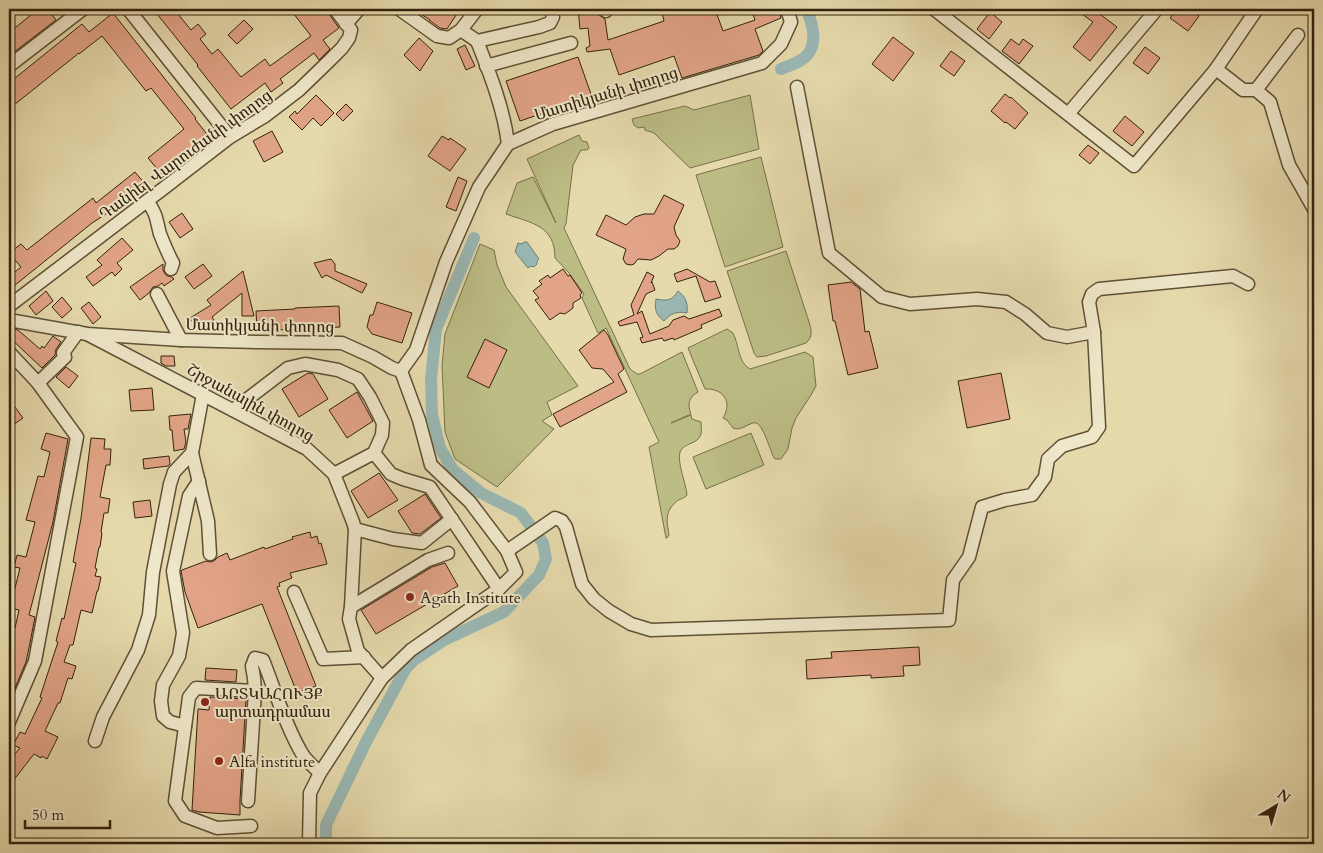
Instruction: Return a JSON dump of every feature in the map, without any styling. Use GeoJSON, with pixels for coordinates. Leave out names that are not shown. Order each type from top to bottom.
{"type":"FeatureCollection","features":[{"type":"Feature","properties":{"kind":"street"},"geometry":{"type":"LineString","coordinates":[[9,66],[83,9]]}},
{"type":"Feature","properties":{"kind":"street"},"geometry":{"type":"LineString","coordinates":[[128,9],[230,137]]}},
{"type":"Feature","properties":{"kind":"street"},"geometry":{"type":"LineString","coordinates":[[335,9],[346,24],[359,9]]}},
{"type":"Feature","properties":{"kind":"street"},"geometry":{"type":"LineString","coordinates":[[399,9],[437,36],[449,38],[461,30],[477,9]]}},
{"type":"Feature","properties":{"kind":"street"},"geometry":{"type":"LineString","coordinates":[[476,41],[550,23],[553,17],[550,9]]}},
{"type":"Feature","properties":{"kind":"street","name":"Մատիկյանի փողոց"},"geometry":{"type":"LineString","coordinates":[[508,144],[553,124],[762,63],[780,44],[791,22],[787,9]]}},
{"type":"Feature","properties":{"kind":"street"},"geometry":{"type":"LineString","coordinates":[[934,9],[1134,166],[1216,69],[1257,9]]}},
{"type":"Feature","properties":{"kind":"street"},"geometry":{"type":"LineString","coordinates":[[1068,114],[1157,9]]}},
{"type":"Feature","properties":{"kind":"street","name":"Դանիել Վարուժանի փողոց"},"geometry":{"type":"LineString","coordinates":[[9,306],[230,137],[265,116],[299,90],[329,62],[349,38],[350,30],[346,24]]}},
{"type":"Feature","properties":{"kind":"street"},"geometry":{"type":"LineString","coordinates":[[309,844],[310,793],[320,774],[382,678],[411,650],[499,589],[516,572],[507,551],[470,502],[431,465],[419,420],[401,371],[416,350],[446,262],[479,187],[508,144],[506,126],[476,41],[461,30]]}},
{"type":"Feature","properties":{"kind":"street"},"geometry":{"type":"LineString","coordinates":[[1256,90],[1298,34]]}},
{"type":"Feature","properties":{"kind":"street"},"geometry":{"type":"LineString","coordinates":[[486,66],[572,43]]}},
{"type":"Feature","properties":{"kind":"street"},"geometry":{"type":"LineString","coordinates":[[1216,69],[1243,90],[1256,90],[1270,102],[1289,165],[1314,209]]}},
{"type":"Feature","properties":{"kind":"street"},"geometry":{"type":"LineString","coordinates":[[796,87],[829,253],[882,297],[910,304],[978,299],[1006,302],[1025,314],[1047,333],[1067,337],[1094,332]]}},
{"type":"Feature","properties":{"kind":"street"},"geometry":{"type":"LineString","coordinates":[[147,201],[155,212],[163,242],[174,263],[171,269]]}},
{"type":"Feature","properties":{"kind":"street"},"geometry":{"type":"LineString","coordinates":[[507,551],[555,518],[562,521],[566,527],[582,584],[594,599],[609,611],[631,624],[651,630],[949,620],[953,580],[969,558],[982,507],[1032,495],[1045,478],[1048,459],[1062,446],[1092,437],[1099,427],[1094,332],[1089,302],[1092,294],[1099,289],[1233,276],[1248,284]]}},
{"type":"Feature","properties":{"kind":"street"},"geometry":{"type":"LineString","coordinates":[[157,294],[181,340]]}},
{"type":"Feature","properties":{"kind":"street","name":"Մատիկյանի փողոց"},"geometry":{"type":"LineString","coordinates":[[9,320],[83,333],[181,340],[342,343],[401,371]]}},
{"type":"Feature","properties":{"kind":"street"},"geometry":{"type":"LineString","coordinates":[[38,383],[65,358],[63,353],[83,333]]}},
{"type":"Feature","properties":{"kind":"street","name":"Շրջանային փողոց"},"geometry":{"type":"LineString","coordinates":[[83,333],[307,449],[334,474],[355,529],[349,619],[358,651],[382,678]]}},
{"type":"Feature","properties":{"kind":"street"},"geometry":{"type":"LineString","coordinates":[[9,352],[38,383],[77,437],[35,660],[9,722]]}},
{"type":"Feature","properties":{"kind":"street"},"geometry":{"type":"LineString","coordinates":[[233,410],[288,368],[305,364],[338,370],[358,379],[370,397],[383,423],[382,435],[374,453],[334,474]]}},
{"type":"Feature","properties":{"kind":"street"},"geometry":{"type":"LineString","coordinates":[[203,394],[192,453],[208,522],[210,554]]}},
{"type":"Feature","properties":{"kind":"street"},"geometry":{"type":"LineString","coordinates":[[95,741],[103,717],[138,650],[149,615],[153,572],[170,484],[174,472],[192,453]]}},
{"type":"Feature","properties":{"kind":"street"},"geometry":{"type":"LineString","coordinates":[[374,453],[391,474],[430,487],[499,589]]}},
{"type":"Feature","properties":{"kind":"street"},"geometry":{"type":"LineString","coordinates":[[185,726],[170,722],[163,716],[161,701],[164,685],[179,656],[183,633],[173,571],[188,496],[199,481]]}},
{"type":"Feature","properties":{"kind":"street"},"geometry":{"type":"LineString","coordinates":[[355,529],[392,539],[422,543],[452,519]]}},
{"type":"Feature","properties":{"kind":"street"},"geometry":{"type":"LineString","coordinates":[[351,607],[428,560],[448,553]]}},
{"type":"Feature","properties":{"kind":"street"},"geometry":{"type":"LineString","coordinates":[[294,592],[323,659],[364,657]]}},
{"type":"Feature","properties":{"kind":"street"},"geometry":{"type":"LineString","coordinates":[[248,801],[255,691],[252,666],[255,658],[263,660],[277,700],[300,752],[320,774]]}},
{"type":"Feature","properties":{"kind":"street"},"geometry":{"type":"LineString","coordinates":[[251,826],[217,828],[185,816],[175,801],[190,697],[196,688],[255,691]]}},
{"type":"Feature","properties":{"kind":"green space"},"geometry":{"type":"Polygon","coordinates":[[[750,95],[759,149],[690,168],[654,133],[645,130],[644,127],[638,128],[634,125],[632,119],[685,106],[694,110],[750,95]]]}},
{"type":"Feature","properties":{"kind":"green space"},"geometry":{"type":"Polygon","coordinates":[[[579,135],[582,141],[587,142],[589,148],[581,150],[573,165],[564,228],[630,369],[640,374],[682,352],[698,392],[690,401],[691,414],[671,423],[691,415],[692,419],[701,422],[701,434],[697,440],[680,452],[679,457],[687,495],[677,501],[668,513],[669,535],[667,538],[649,447],[659,442],[606,328],[598,333],[582,298],[584,294],[555,258],[551,238],[546,232],[532,223],[506,214],[517,183],[533,177],[556,223],[527,159],[579,135]]]}},
{"type":"Feature","properties":{"kind":"green space"},"geometry":{"type":"Polygon","coordinates":[[[761,157],[783,247],[725,267],[696,175],[761,157]]]}},
{"type":"Feature","properties":{"kind":"green space"},"geometry":{"type":"Polygon","coordinates":[[[480,244],[494,250],[497,265],[506,287],[578,386],[547,402],[552,415],[542,421],[554,429],[497,487],[455,459],[445,432],[442,365],[445,334],[480,244]]]}},
{"type":"Feature","properties":{"kind":"green space"},"geometry":{"type":"Polygon","coordinates":[[[786,251],[810,325],[810,337],[806,343],[766,356],[757,357],[754,353],[727,271],[786,251]]]}},
{"type":"Feature","properties":{"kind":"green space"},"geometry":{"type":"Polygon","coordinates":[[[727,329],[733,333],[741,358],[750,369],[805,352],[813,357],[816,386],[796,418],[788,449],[781,459],[775,459],[773,456],[764,432],[759,425],[754,423],[737,429],[733,428],[723,418],[727,407],[724,397],[717,391],[705,389],[688,348],[727,329]]]}},
{"type":"Feature","properties":{"kind":"green space"},"geometry":{"type":"Polygon","coordinates":[[[751,433],[764,465],[706,489],[693,457],[751,433]]]}},
{"type":"Feature","properties":{"kind":"water"},"geometry":{"type":"Polygon","coordinates":[[[527,242],[539,259],[534,267],[528,268],[515,252],[518,243],[522,244],[527,242]]]}},
{"type":"Feature","properties":{"kind":"water"},"geometry":{"type":"Polygon","coordinates":[[[678,291],[686,300],[687,313],[674,313],[664,321],[656,312],[656,299],[669,300],[678,291]]]}},
{"type":"Feature","properties":{"kind":"building"},"geometry":{"type":"Polygon","coordinates":[[[38,9],[42,9],[46,14],[49,11],[56,20],[9,56],[9,33],[38,9]]]}},
{"type":"Feature","properties":{"kind":"building"},"geometry":{"type":"Polygon","coordinates":[[[153,9],[174,9],[191,30],[198,24],[206,34],[200,39],[212,54],[218,49],[241,77],[265,59],[270,66],[311,36],[290,9],[327,9],[339,28],[323,40],[330,49],[319,60],[314,53],[280,79],[283,83],[271,92],[265,83],[231,109],[153,9]]]}},
{"type":"Feature","properties":{"kind":"building"},"geometry":{"type":"Polygon","coordinates":[[[413,9],[460,9],[447,29],[440,28],[413,9]]]}},
{"type":"Feature","properties":{"kind":"building"},"geometry":{"type":"Polygon","coordinates":[[[578,9],[597,9],[599,15],[605,19],[608,40],[664,21],[661,9],[715,9],[723,31],[755,20],[751,9],[779,9],[781,18],[755,29],[763,51],[759,55],[682,78],[674,56],[619,75],[610,49],[587,52],[586,48],[590,46],[588,28],[580,29],[578,9]]]}},
{"type":"Feature","properties":{"kind":"building"},"geometry":{"type":"Polygon","coordinates":[[[1075,9],[1093,9],[1117,27],[1090,61],[1073,47],[1093,22],[1075,9]]]}},
{"type":"Feature","properties":{"kind":"building"},"geometry":{"type":"Polygon","coordinates":[[[1177,9],[1189,9],[1199,16],[1188,31],[1170,18],[1177,9]]]}},
{"type":"Feature","properties":{"kind":"building"},"geometry":{"type":"Polygon","coordinates":[[[990,12],[1002,22],[989,39],[977,29],[990,12]]]}},
{"type":"Feature","properties":{"kind":"building"},"geometry":{"type":"Polygon","coordinates":[[[113,13],[210,138],[163,176],[148,158],[184,129],[151,88],[146,91],[102,36],[9,109],[9,83],[82,24],[89,32],[113,13]]]}},
{"type":"Feature","properties":{"kind":"building"},"geometry":{"type":"Polygon","coordinates":[[[244,20],[253,29],[237,44],[228,35],[244,20]]]}},
{"type":"Feature","properties":{"kind":"building"},"geometry":{"type":"Polygon","coordinates":[[[893,37],[914,53],[893,81],[872,64],[893,37]]]}},
{"type":"Feature","properties":{"kind":"building"},"geometry":{"type":"Polygon","coordinates":[[[419,38],[433,51],[420,71],[404,55],[419,38]]]}},
{"type":"Feature","properties":{"kind":"building"},"geometry":{"type":"Polygon","coordinates":[[[1011,39],[1019,45],[1023,39],[1033,46],[1019,64],[1002,51],[1011,39]]]}},
{"type":"Feature","properties":{"kind":"building"},"geometry":{"type":"Polygon","coordinates":[[[465,45],[475,66],[466,70],[457,49],[465,45]]]}},
{"type":"Feature","properties":{"kind":"building"},"geometry":{"type":"Polygon","coordinates":[[[1145,47],[1160,58],[1148,74],[1133,63],[1145,47]]]}},
{"type":"Feature","properties":{"kind":"building"},"geometry":{"type":"Polygon","coordinates":[[[951,51],[965,61],[954,76],[940,66],[951,51]]]}},
{"type":"Feature","properties":{"kind":"building"},"geometry":{"type":"Polygon","coordinates":[[[578,57],[592,97],[520,121],[506,81],[578,57]]]}},
{"type":"Feature","properties":{"kind":"building"},"geometry":{"type":"Polygon","coordinates":[[[1005,94],[1011,97],[1028,113],[1015,129],[991,111],[1005,94]]]}},
{"type":"Feature","properties":{"kind":"building"},"geometry":{"type":"Polygon","coordinates":[[[316,95],[334,113],[321,126],[313,118],[302,130],[289,117],[295,111],[297,114],[316,95]]]}},
{"type":"Feature","properties":{"kind":"building"},"geometry":{"type":"Polygon","coordinates":[[[346,104],[353,111],[343,121],[336,114],[346,104]]]}},
{"type":"Feature","properties":{"kind":"building"},"geometry":{"type":"Polygon","coordinates":[[[1125,116],[1144,132],[1132,146],[1113,131],[1125,116]]]}},
{"type":"Feature","properties":{"kind":"building"},"geometry":{"type":"Polygon","coordinates":[[[272,131],[283,152],[264,162],[253,141],[272,131]]]}},
{"type":"Feature","properties":{"kind":"building"},"geometry":{"type":"Polygon","coordinates":[[[442,136],[449,140],[450,138],[466,149],[450,171],[428,156],[442,136]]]}},
{"type":"Feature","properties":{"kind":"building"},"geometry":{"type":"Polygon","coordinates":[[[1088,145],[1099,153],[1090,164],[1079,155],[1088,145]]]}},
{"type":"Feature","properties":{"kind":"building"},"geometry":{"type":"Polygon","coordinates":[[[135,172],[145,184],[92,223],[9,290],[9,277],[21,267],[9,253],[21,244],[27,250],[93,198],[96,203],[135,172]]]}},
{"type":"Feature","properties":{"kind":"building"},"geometry":{"type":"Polygon","coordinates":[[[458,177],[467,181],[456,211],[446,207],[458,177]]]}},
{"type":"Feature","properties":{"kind":"building"},"geometry":{"type":"Polygon","coordinates":[[[664,195],[684,205],[674,227],[680,241],[674,249],[668,249],[651,260],[638,259],[631,265],[626,264],[623,259],[626,249],[596,235],[606,215],[626,225],[635,217],[644,214],[654,214],[664,195]]]}},
{"type":"Feature","properties":{"kind":"building"},"geometry":{"type":"Polygon","coordinates":[[[182,213],[193,229],[180,238],[169,222],[182,213]]]}},
{"type":"Feature","properties":{"kind":"building"},"geometry":{"type":"Polygon","coordinates":[[[122,238],[133,250],[117,263],[122,269],[115,276],[112,272],[93,286],[86,277],[102,265],[97,260],[122,238]]]}},
{"type":"Feature","properties":{"kind":"building"},"geometry":{"type":"Polygon","coordinates":[[[331,259],[335,264],[335,271],[367,284],[362,293],[326,275],[322,278],[314,263],[331,259]]]}},
{"type":"Feature","properties":{"kind":"building"},"geometry":{"type":"Polygon","coordinates":[[[163,264],[165,274],[174,279],[164,286],[162,283],[153,287],[140,300],[130,287],[163,264]]]}},
{"type":"Feature","properties":{"kind":"building"},"geometry":{"type":"Polygon","coordinates":[[[203,264],[212,276],[194,289],[185,277],[203,264]]]}},
{"type":"Feature","properties":{"kind":"building"},"geometry":{"type":"Polygon","coordinates":[[[563,269],[568,276],[570,275],[582,293],[580,295],[581,298],[573,303],[573,308],[565,314],[560,313],[550,320],[535,300],[539,298],[533,291],[542,284],[539,281],[548,275],[550,278],[563,269]]]}},
{"type":"Feature","properties":{"kind":"building"},"geometry":{"type":"Polygon","coordinates":[[[687,269],[710,282],[715,281],[721,297],[705,302],[696,276],[677,282],[674,274],[687,269]]]}},
{"type":"Feature","properties":{"kind":"building"},"geometry":{"type":"Polygon","coordinates":[[[243,271],[254,316],[242,316],[242,293],[212,317],[214,320],[198,330],[190,318],[211,305],[207,300],[243,271]]]}},
{"type":"Feature","properties":{"kind":"building"},"geometry":{"type":"Polygon","coordinates":[[[647,272],[654,276],[651,283],[655,290],[646,294],[637,314],[642,311],[650,334],[669,326],[673,320],[684,316],[689,319],[719,309],[722,316],[701,325],[702,328],[674,340],[673,338],[664,341],[662,338],[642,343],[640,338],[643,337],[637,322],[620,326],[618,322],[634,315],[631,305],[647,272]]]}},
{"type":"Feature","properties":{"kind":"building"},"geometry":{"type":"Polygon","coordinates":[[[851,282],[860,289],[865,332],[869,331],[878,368],[848,375],[835,321],[833,321],[828,285],[851,282]]]}},
{"type":"Feature","properties":{"kind":"building"},"geometry":{"type":"Polygon","coordinates":[[[46,291],[53,301],[36,315],[29,306],[46,291]]]}},
{"type":"Feature","properties":{"kind":"building"},"geometry":{"type":"Polygon","coordinates":[[[62,297],[72,309],[62,318],[52,307],[62,297]]]}},
{"type":"Feature","properties":{"kind":"building"},"geometry":{"type":"Polygon","coordinates":[[[89,302],[101,317],[93,324],[81,308],[89,302]]]}},
{"type":"Feature","properties":{"kind":"building"},"geometry":{"type":"Polygon","coordinates":[[[377,302],[412,313],[402,343],[372,334],[367,327],[370,315],[373,315],[377,302]]]}},
{"type":"Feature","properties":{"kind":"building"},"geometry":{"type":"Polygon","coordinates":[[[339,306],[340,327],[257,331],[256,311],[339,306]]]}},
{"type":"Feature","properties":{"kind":"building"},"geometry":{"type":"Polygon","coordinates":[[[9,328],[18,330],[40,349],[42,346],[44,348],[53,336],[61,342],[56,349],[55,355],[42,368],[9,337],[9,328]]]}},
{"type":"Feature","properties":{"kind":"building"},"geometry":{"type":"Polygon","coordinates":[[[604,330],[624,369],[618,374],[627,392],[560,427],[553,414],[614,382],[603,369],[592,368],[579,350],[604,330]]]}},
{"type":"Feature","properties":{"kind":"building"},"geometry":{"type":"Polygon","coordinates":[[[485,339],[507,350],[489,388],[467,377],[485,339]]]}},
{"type":"Feature","properties":{"kind":"building"},"geometry":{"type":"Polygon","coordinates":[[[161,356],[174,356],[175,366],[166,366],[161,363],[161,356]]]}},
{"type":"Feature","properties":{"kind":"building"},"geometry":{"type":"Polygon","coordinates":[[[66,367],[78,376],[69,388],[56,377],[66,367]]]}},
{"type":"Feature","properties":{"kind":"building"},"geometry":{"type":"Polygon","coordinates":[[[308,373],[313,374],[328,399],[299,417],[282,389],[308,373]]]}},
{"type":"Feature","properties":{"kind":"building"},"geometry":{"type":"Polygon","coordinates":[[[1001,373],[1010,419],[967,428],[958,381],[1001,373]]]}},
{"type":"Feature","properties":{"kind":"building"},"geometry":{"type":"Polygon","coordinates":[[[152,388],[154,410],[131,411],[129,390],[152,388]]]}},
{"type":"Feature","properties":{"kind":"building"},"geometry":{"type":"Polygon","coordinates":[[[357,392],[373,421],[347,438],[329,410],[357,392]]]}},
{"type":"Feature","properties":{"kind":"building"},"geometry":{"type":"Polygon","coordinates":[[[9,399],[23,418],[13,425],[9,420],[9,399]]]}},
{"type":"Feature","properties":{"kind":"building"},"geometry":{"type":"Polygon","coordinates":[[[191,414],[188,429],[184,429],[186,442],[184,449],[174,451],[169,416],[191,414]]]}},
{"type":"Feature","properties":{"kind":"building"},"geometry":{"type":"Polygon","coordinates":[[[46,433],[68,439],[53,522],[29,615],[35,617],[26,662],[9,702],[9,645],[11,637],[9,636],[9,626],[15,628],[19,610],[10,608],[20,568],[14,567],[17,555],[26,557],[35,522],[26,520],[38,476],[44,477],[50,452],[41,449],[46,433]]]}},
{"type":"Feature","properties":{"kind":"building"},"geometry":{"type":"Polygon","coordinates":[[[91,438],[105,439],[104,449],[111,449],[110,465],[106,465],[100,497],[110,499],[108,513],[104,513],[100,547],[95,568],[97,569],[95,576],[101,577],[98,591],[92,613],[81,610],[73,645],[70,645],[64,662],[76,666],[72,679],[68,678],[60,703],[58,703],[45,731],[58,737],[47,759],[34,754],[9,786],[9,761],[20,748],[13,745],[20,732],[25,734],[42,698],[40,697],[58,642],[56,641],[62,618],[64,619],[76,563],[73,562],[81,518],[91,438]]]}},
{"type":"Feature","properties":{"kind":"building"},"geometry":{"type":"Polygon","coordinates":[[[169,456],[170,464],[168,466],[144,469],[143,459],[169,456]]]}},
{"type":"Feature","properties":{"kind":"building"},"geometry":{"type":"Polygon","coordinates":[[[379,473],[398,500],[368,518],[351,491],[379,473]]]}},
{"type":"Feature","properties":{"kind":"building"},"geometry":{"type":"Polygon","coordinates":[[[425,494],[441,518],[420,534],[412,533],[398,511],[425,494]]]}},
{"type":"Feature","properties":{"kind":"building"},"geometry":{"type":"Polygon","coordinates":[[[150,500],[152,516],[135,518],[133,502],[150,500]]]}},
{"type":"Feature","properties":{"kind":"building"},"geometry":{"type":"Polygon","coordinates":[[[310,532],[311,538],[317,536],[319,544],[321,543],[327,564],[290,573],[292,578],[279,583],[280,586],[277,587],[316,686],[297,693],[262,604],[198,628],[185,592],[181,571],[206,561],[214,561],[227,553],[230,560],[310,532]]]}},
{"type":"Feature","properties":{"kind":"building","name":"Agath Institute"},"geometry":{"type":"Polygon","coordinates":[[[445,563],[458,586],[376,634],[361,610],[432,567],[445,563]]]}},
{"type":"Feature","properties":{"kind":"building"},"geometry":{"type":"Polygon","coordinates":[[[919,647],[920,665],[903,666],[904,676],[871,678],[871,675],[807,679],[806,660],[832,658],[831,652],[919,647]]]}},
{"type":"Feature","properties":{"kind":"building"},"geometry":{"type":"Polygon","coordinates":[[[206,668],[237,670],[236,682],[205,680],[206,668]]]}},
{"type":"Feature","properties":{"kind":"building","name":"Alfa institute"},"geometry":{"type":"Polygon","coordinates":[[[210,697],[246,699],[240,815],[192,810],[198,709],[209,710],[210,697]]]}},
{"type":"Feature","properties":{"kind":"waterway"},"geometry":{"type":"LineString","coordinates":[[781,69],[803,59],[811,49],[813,32],[806,9]]}},
{"type":"Feature","properties":{"kind":"waterway"},"geometry":{"type":"LineString","coordinates":[[326,844],[326,825],[366,742],[406,668],[414,660],[444,640],[504,612],[539,575],[546,559],[543,543],[521,513],[481,493],[453,470],[440,448],[432,415],[431,379],[436,329],[474,238]]}},
{"type":"Feature","properties":{"kind":"place","name":"Agath Institute"},"geometry":{"type":"Point","coordinates":[410,597]}},
{"type":"Feature","properties":{"kind":"place","name":"ԱՐՏԿԱՀՈՒՅՔ արտադրամաս"},"geometry":{"type":"Point","coordinates":[205,702]}},
{"type":"Feature","properties":{"kind":"place","name":"Alfa institute"},"geometry":{"type":"Point","coordinates":[219,761]}}]}
